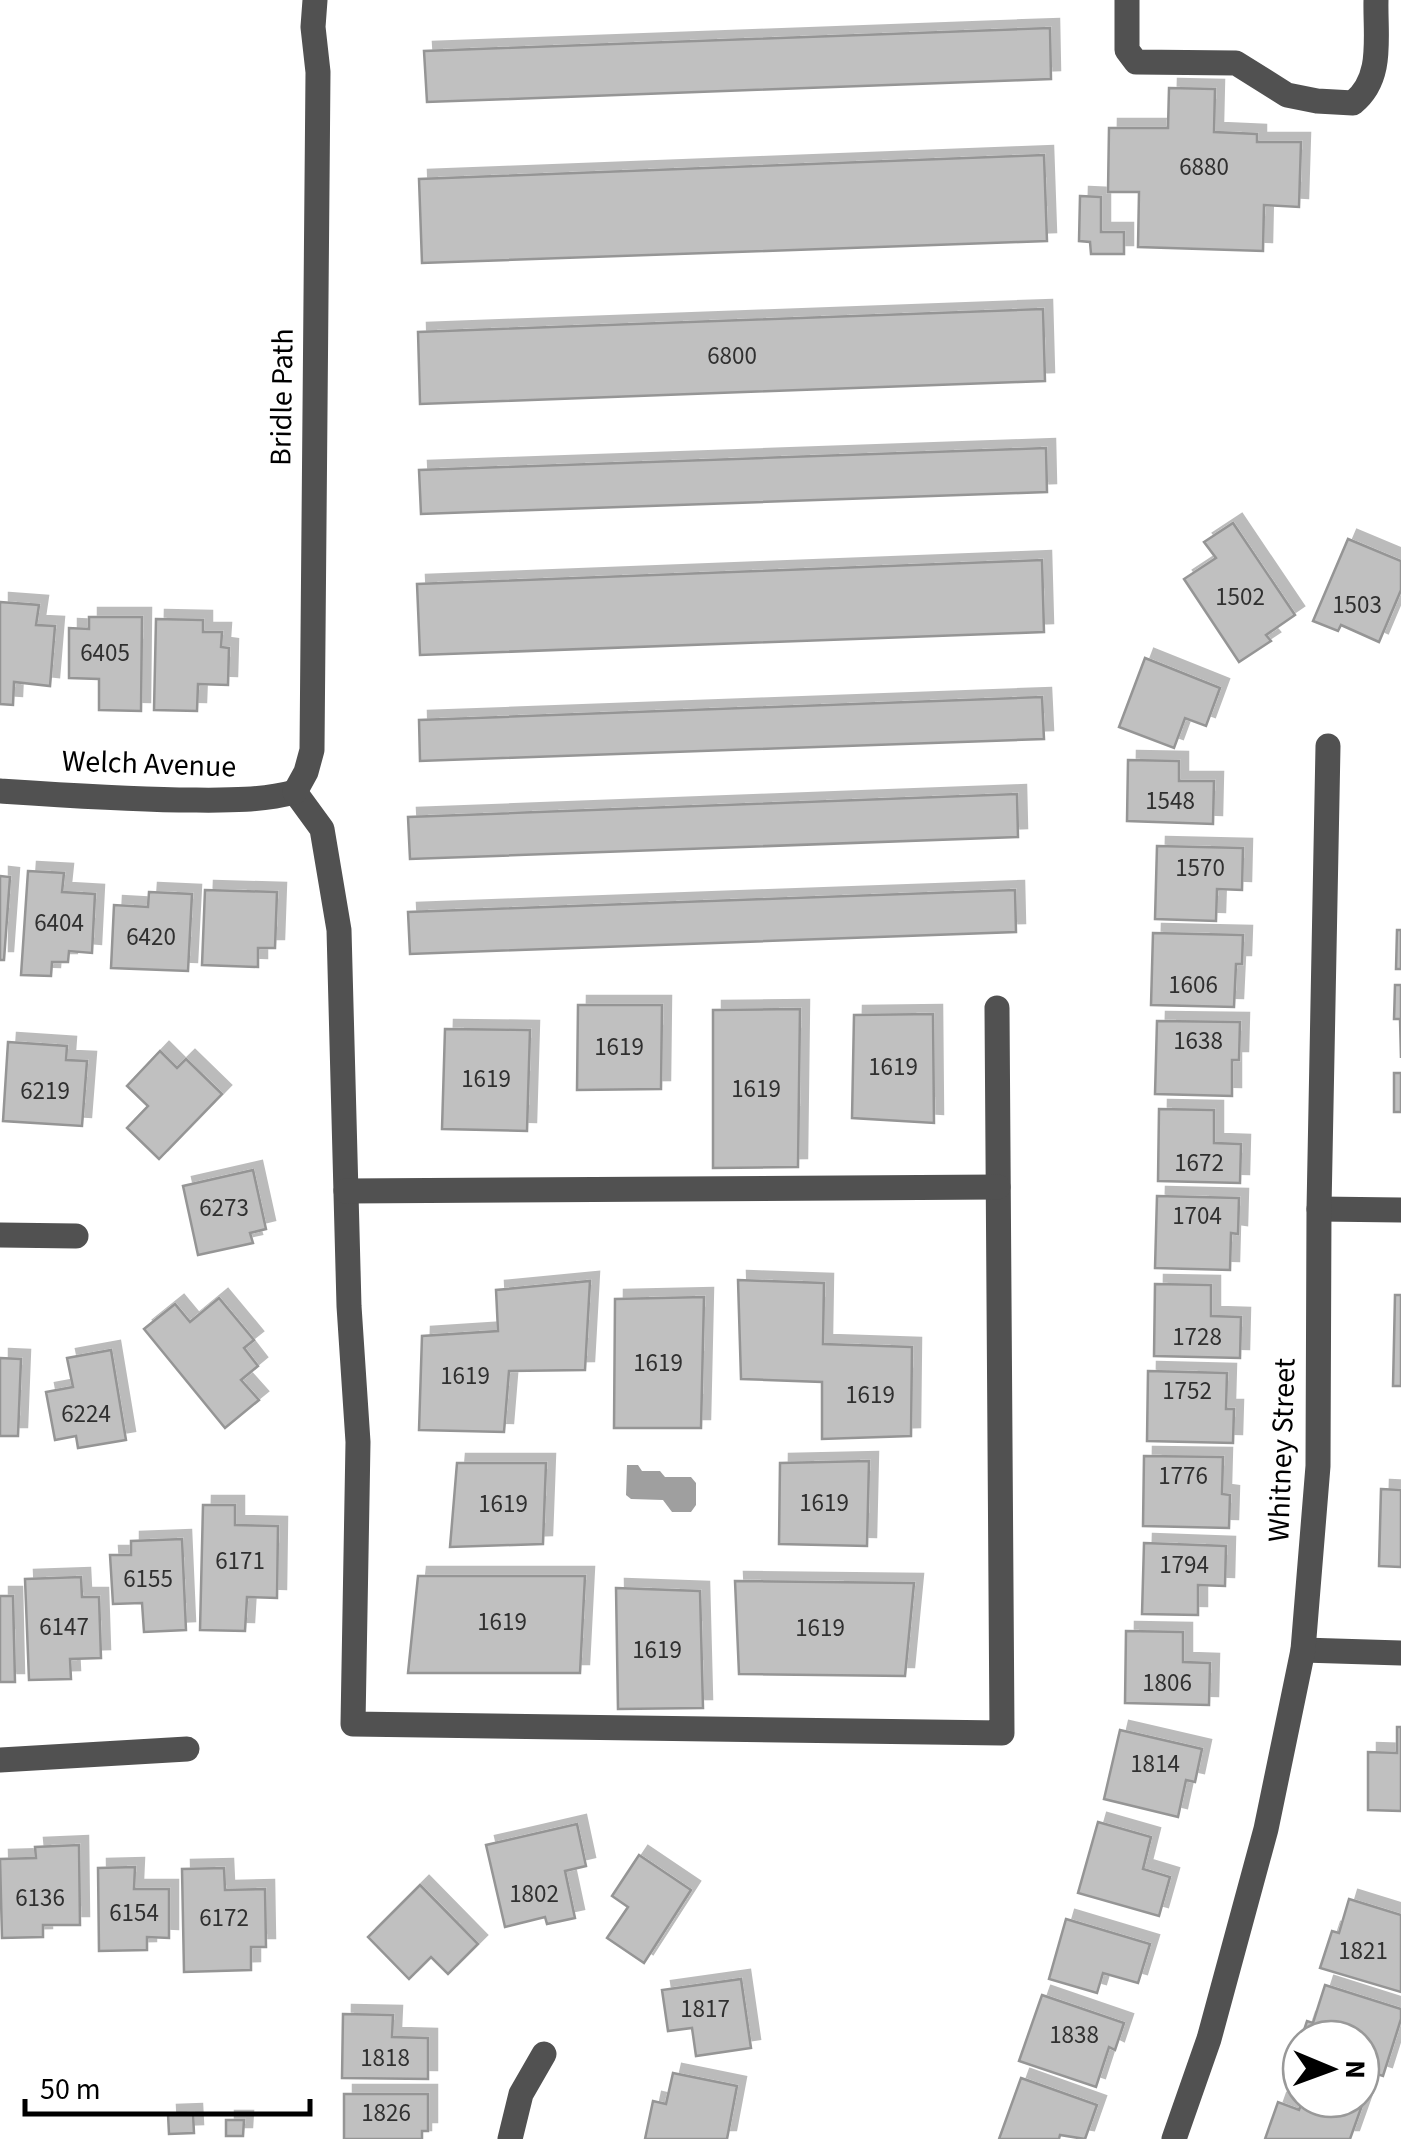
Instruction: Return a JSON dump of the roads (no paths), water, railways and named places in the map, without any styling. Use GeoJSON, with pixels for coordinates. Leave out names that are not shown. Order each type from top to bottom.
{"type":"FeatureCollection","features":[{"type":"Feature","properties":{"kind":"street","name":"Bridle Path"},"geometry":{"type":"LineString","coordinates":[[295,792],[312,750],[318,72],[313,27],[315,0]]}},
{"type":"Feature","properties":{"kind":"street"},"geometry":{"type":"LineString","coordinates":[[1127,0],[1127,50],[1136,62],[1236,64],[1287,96],[1317,102],[1353,102],[1366,92],[1373,79],[1376,0]]}},
{"type":"Feature","properties":{"kind":"street","name":"Whitney Street"},"geometry":{"type":"LineString","coordinates":[[1174,2139],[1209,2039],[1266,1830],[1303,1650],[1318,1466],[1328,746]]}},
{"type":"Feature","properties":{"kind":"street","name":"Welch Avenue"},"geometry":{"type":"LineString","coordinates":[[0,791],[238,801],[295,792]]}},
{"type":"Feature","properties":{"kind":"street"},"geometry":{"type":"LineString","coordinates":[[295,792],[322,829],[339,930],[358,1442],[354,1724],[1002,1733],[997,1008]]}},
{"type":"Feature","properties":{"kind":"street"},"geometry":{"type":"LineString","coordinates":[[346,1191],[998,1188]]}},
{"type":"Feature","properties":{"kind":"street"},"geometry":{"type":"LineString","coordinates":[[1319,1209],[1401,1210]]}},
{"type":"Feature","properties":{"kind":"street"},"geometry":{"type":"LineString","coordinates":[[0,1235],[76,1236]]}},
{"type":"Feature","properties":{"kind":"street"},"geometry":{"type":"LineString","coordinates":[[1303,1650],[1401,1653]]}},
{"type":"Feature","properties":{"kind":"street"},"geometry":{"type":"LineString","coordinates":[[0,1760],[188,1749]]}},
{"type":"Feature","properties":{"kind":"street"},"geometry":{"type":"LineString","coordinates":[[510,2139],[521,2094],[544,2054]]}}]}
